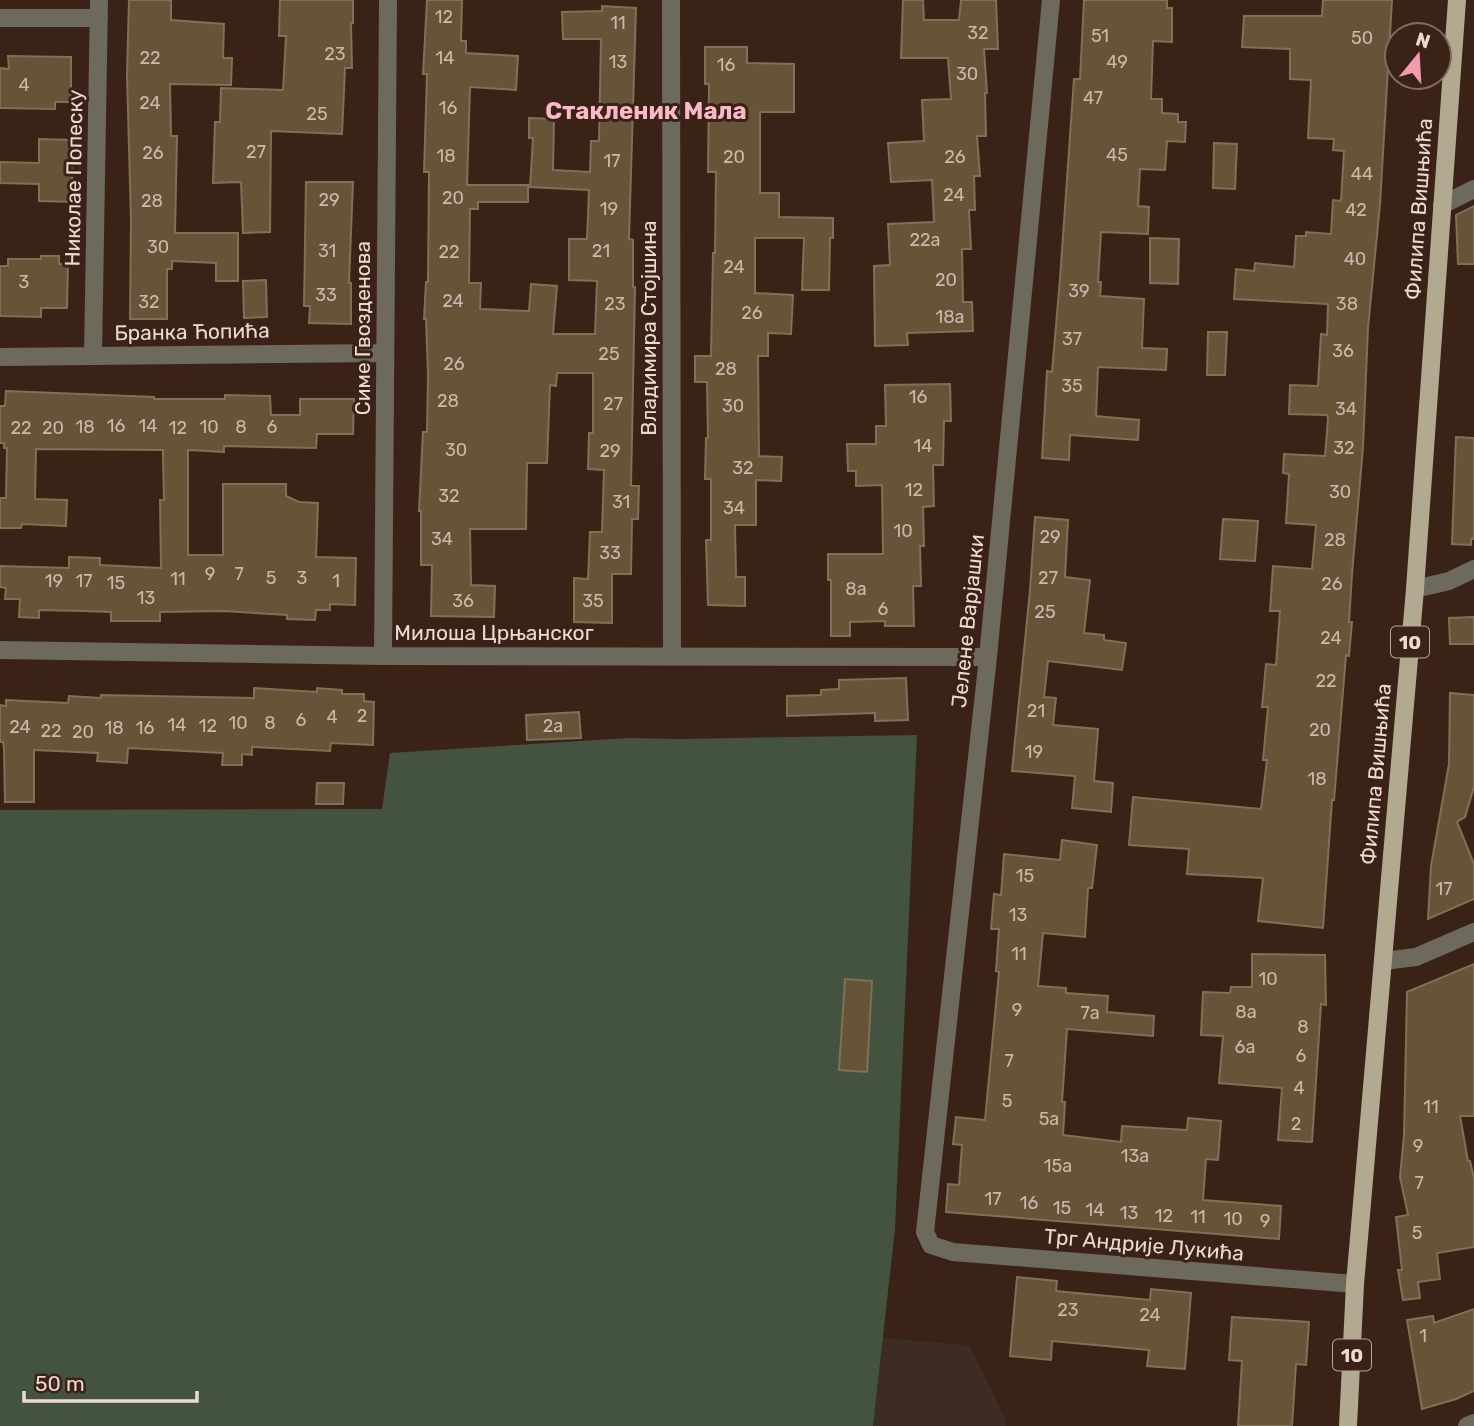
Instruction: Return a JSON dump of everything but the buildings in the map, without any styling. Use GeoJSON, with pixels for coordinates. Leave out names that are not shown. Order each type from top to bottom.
{"type":"FeatureCollection","features":[{"type":"Feature","properties":{"kind":"main road","name":"Филипа Вишњића"},"geometry":{"type":"LineString","coordinates":[[1348,1426],[1355,1284],[1415,589],[1457,0]]}},
{"type":"Feature","properties":{"kind":"street","name":"Николае Попеску"},"geometry":{"type":"LineString","coordinates":[[93,356],[99,0]]}},
{"type":"Feature","properties":{"kind":"street","name":"Симе Гвозденова"},"geometry":{"type":"LineString","coordinates":[[383,656],[388,0]]}},
{"type":"Feature","properties":{"kind":"street","name":"Владимира Стојшина"},"geometry":{"type":"LineString","coordinates":[[671,0],[672,656]]}},
{"type":"Feature","properties":{"kind":"street","name":"Јелене Варјашки"},"geometry":{"type":"LineString","coordinates":[[931,1245],[925,1232],[925,1220],[988,657],[1051,0]]}},
{"type":"Feature","properties":{"kind":"street"},"geometry":{"type":"LineString","coordinates":[[0,18],[99,18]]}},
{"type":"Feature","properties":{"kind":"street"},"geometry":{"type":"LineString","coordinates":[[1442,205],[1474,189]]}},
{"type":"Feature","properties":{"kind":"street","name":"Бранка Ћопића"},"geometry":{"type":"LineString","coordinates":[[0,357],[385,353]]}},
{"type":"Feature","properties":{"kind":"street"},"geometry":{"type":"LineString","coordinates":[[1415,589],[1449,581],[1474,569]]}},
{"type":"Feature","properties":{"kind":"street","name":"Милоша Црњанског"},"geometry":{"type":"LineString","coordinates":[[0,650],[383,656],[988,657]]}},
{"type":"Feature","properties":{"kind":"street"},"geometry":{"type":"LineString","coordinates":[[1382,961],[1416,957],[1474,932]]}},
{"type":"Feature","properties":{"kind":"street","name":"Трг Андрије Лукића"},"geometry":{"type":"LineString","coordinates":[[931,1245],[953,1252],[1355,1284]]}},
{"type":"Feature","properties":{"kind":"street"},"geometry":{"type":"LineString","coordinates":[[1467,1426],[1474,1423]]}},
{"type":"Feature","properties":{"kind":"shaded area"},"geometry":{"type":"Polygon","coordinates":[[[883,1338],[969,1345],[1007,1422],[1006,1426],[873,1426],[883,1338]]]}},
{"type":"Feature","properties":{"kind":"green space"},"geometry":{"type":"Polygon","coordinates":[[[917,735],[895,1229],[873,1426],[0,1426],[0,810],[382,809],[390,753],[628,738],[917,735]]]}},
{"type":"Feature","properties":{"kind":"district","name":"Стакленик Мала"},"geometry":{"type":"Point","coordinates":[646,111]}}]}
